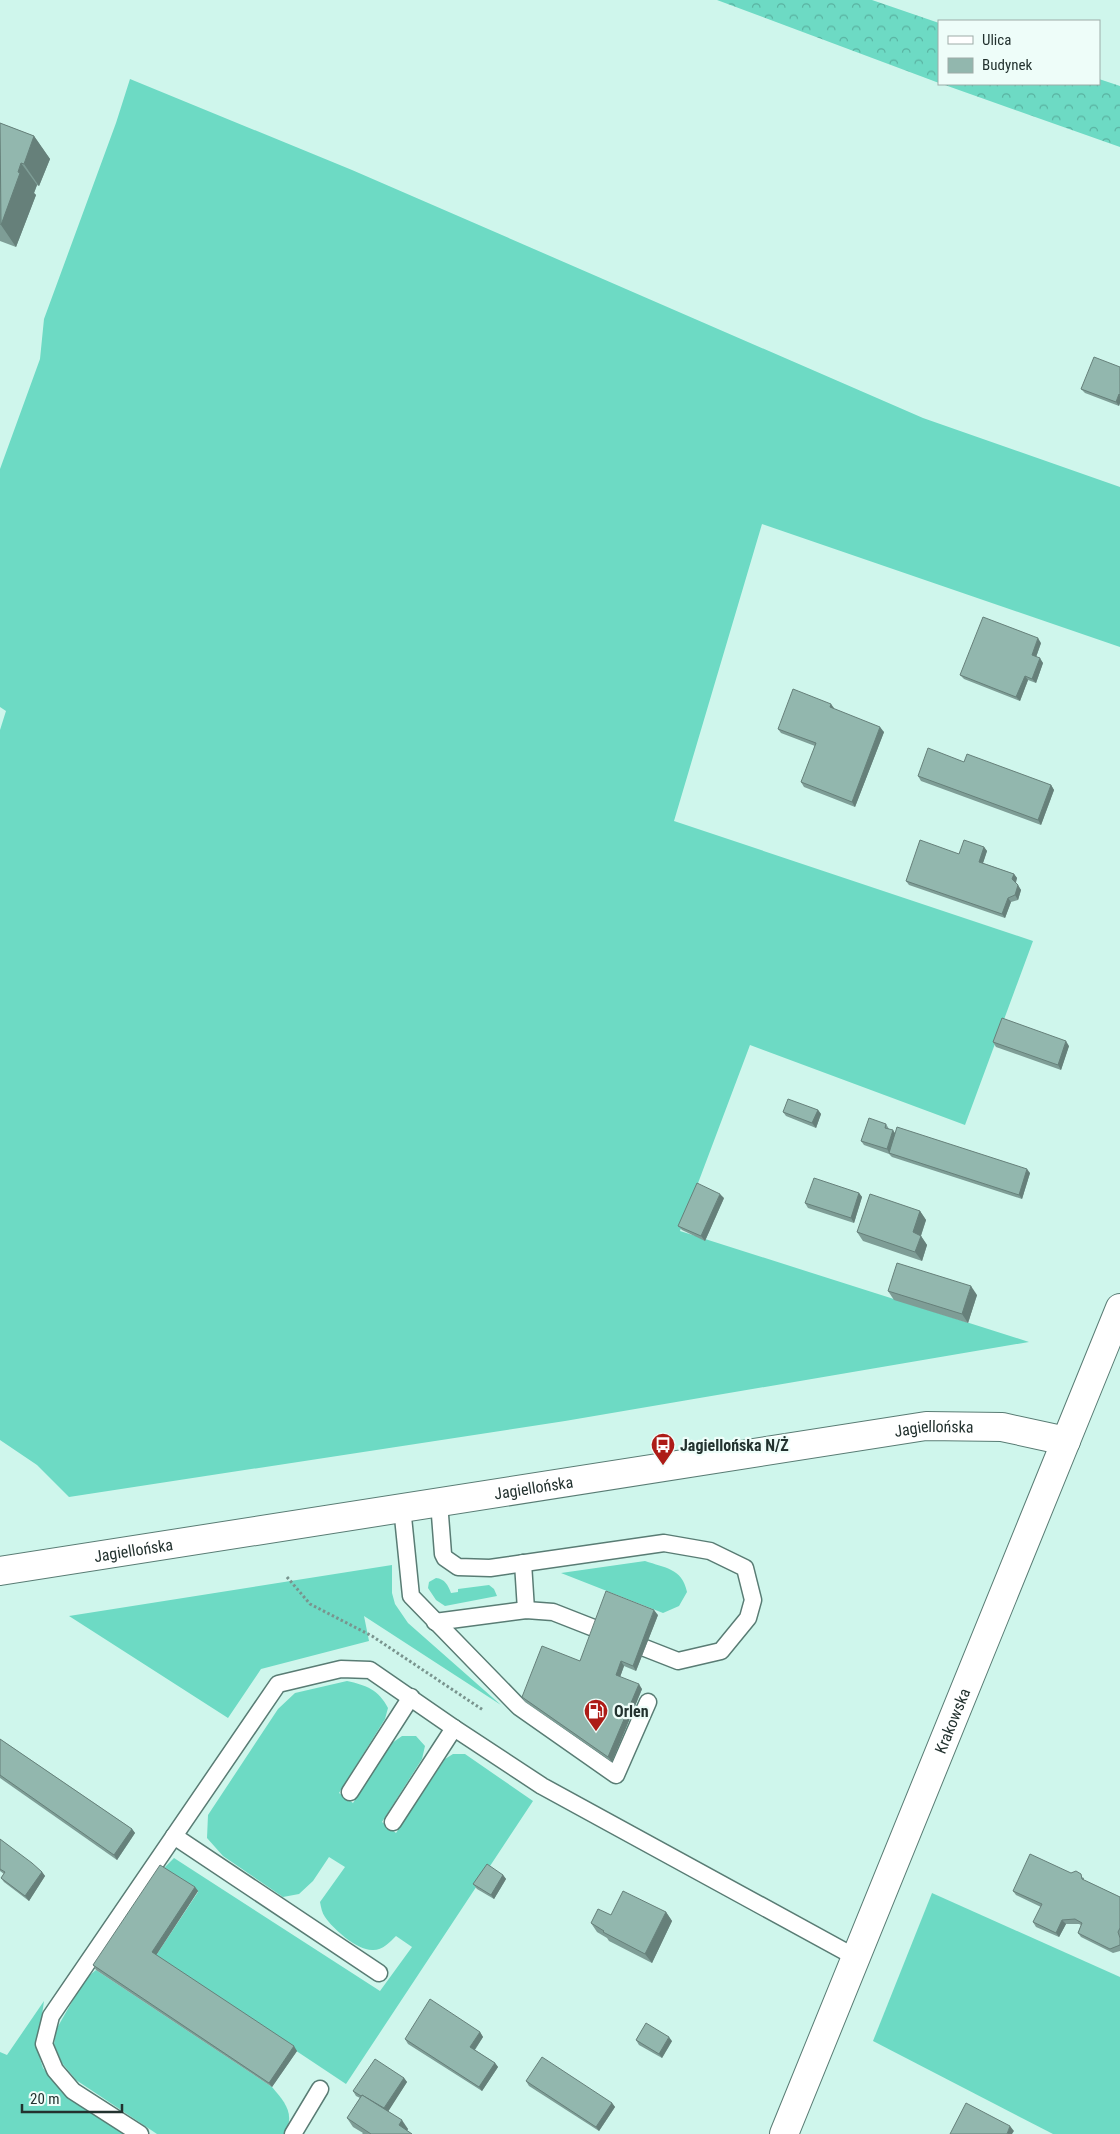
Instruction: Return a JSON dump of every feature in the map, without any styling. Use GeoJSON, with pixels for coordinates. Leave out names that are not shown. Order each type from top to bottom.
{"type":"FeatureCollection","features":[{"type":"Feature","properties":{"kind":"street","name":"Krakowska"},"geometry":{"type":"LineString","coordinates":[[784,2134],[1120,1308]]}},
{"type":"Feature","properties":{"kind":"street","name":"Jagiellońska"},"geometry":{"type":"LineString","coordinates":[[0,1571],[926,1426],[1002,1428],[1066,1441]]}},
{"type":"Feature","properties":{"kind":"lane"},"geometry":{"type":"LineString","coordinates":[[435,1622],[526,1610],[553,1612],[678,1661],[721,1651],[748,1618],[752,1600],[745,1568],[710,1552],[664,1543],[490,1568],[458,1567],[445,1558],[439,1502]]}},
{"type":"Feature","properties":{"kind":"lane"},"geometry":{"type":"LineString","coordinates":[[402,1507],[411,1596],[519,1707],[616,1775],[648,1702]]}},
{"type":"Feature","properties":{"kind":"lane"},"geometry":{"type":"LineString","coordinates":[[523,1563],[526,1610]]}},
{"type":"Feature","properties":{"kind":"lane"},"geometry":{"type":"LineString","coordinates":[[140,2134],[73,2091],[55,2070],[44,2044],[51,2016],[278,1684],[341,1669],[370,1670],[542,1786],[855,1957]]}},
{"type":"Feature","properties":{"kind":"lane"},"geometry":{"type":"LineString","coordinates":[[350,1792],[411,1697]]}},
{"type":"Feature","properties":{"kind":"lane"},"geometry":{"type":"LineString","coordinates":[[393,1822],[454,1728]]}},
{"type":"Feature","properties":{"kind":"lane"},"geometry":{"type":"LineString","coordinates":[[174,1836],[379,1973]]}},
{"type":"Feature","properties":{"kind":"lane"},"geometry":{"type":"LineString","coordinates":[[293,2134],[320,2090]]}},
{"type":"Feature","properties":{"kind":"green space"},"geometry":{"type":"Polygon","coordinates":[[[717,0],[872,0],[938,23],[938,83],[717,0]]]}},
{"type":"Feature","properties":{"kind":"green space"},"geometry":{"type":"Polygon","coordinates":[[[130,79],[352,170],[923,418],[1120,487],[1120,647],[762,524],[674,821],[1033,941],[965,1125],[750,1045],[680,1231],[1029,1342],[565,1421],[69,1497],[37,1465],[0,1440],[0,730],[6,711],[0,707],[0,469],[40,359],[44,319],[116,123],[130,79]]]}},
{"type":"Feature","properties":{"kind":"green space"},"geometry":{"type":"Polygon","coordinates":[[[1100,79],[1120,86],[1120,147],[945,85],[1100,85],[1100,79]]]}},
{"type":"Feature","properties":{"kind":"green space"},"geometry":{"type":"Polygon","coordinates":[[[645,1561],[672,1570],[681,1578],[687,1592],[679,1606],[663,1613],[561,1573],[645,1561]]]}},
{"type":"Feature","properties":{"kind":"green space"},"geometry":{"type":"Polygon","coordinates":[[[392,1565],[392,1593],[395,1604],[408,1623],[501,1705],[364,1616],[369,1641],[261,1669],[228,1718],[69,1616],[392,1565]]]}},
{"type":"Feature","properties":{"kind":"green space"},"geometry":{"type":"Polygon","coordinates":[[[436,1578],[446,1583],[451,1593],[458,1592],[458,1589],[489,1585],[494,1589],[497,1596],[445,1606],[436,1600],[428,1588],[429,1582],[436,1578]]]}},
{"type":"Feature","properties":{"kind":"green space"},"geometry":{"type":"Polygon","coordinates":[[[347,1681],[371,1689],[388,1708],[385,1719],[339,1793],[353,1803],[392,1743],[402,1736],[416,1736],[425,1746],[422,1759],[382,1822],[396,1833],[445,1759],[453,1754],[465,1754],[533,1801],[346,2084],[155,1957],[198,1892],[163,1869],[174,1858],[380,1991],[412,1947],[396,1936],[380,1949],[373,1950],[360,1947],[346,1938],[329,1922],[324,1915],[320,1902],[345,1867],[329,1857],[313,1881],[299,1894],[283,1897],[223,1856],[207,1838],[208,1815],[278,1709],[295,1693],[347,1681]]]}},
{"type":"Feature","properties":{"kind":"green space"},"geometry":{"type":"Polygon","coordinates":[[[932,1893],[1120,1977],[1120,2134],[1053,2134],[873,2041],[932,1893]]]}},
{"type":"Feature","properties":{"kind":"green space"},"geometry":{"type":"Polygon","coordinates":[[[96,1970],[272,2087],[285,2103],[289,2115],[289,2121],[284,2134],[157,2134],[76,2080],[62,2063],[54,2044],[57,2028],[85,1979],[96,1970]]]}},
{"type":"Feature","properties":{"kind":"green space"},"geometry":{"type":"Polygon","coordinates":[[[44,2001],[37,2049],[43,2068],[56,2084],[130,2134],[0,2134],[0,2052],[7,2055],[44,2001]]]}},
{"type":"Feature","properties":{"kind":"building"},"geometry":{"type":"Polygon","coordinates":[[[0,123],[34,136],[24,164],[21,163],[18,172],[20,173],[1,225],[0,123]]]}},
{"type":"Feature","properties":{"kind":"building"},"geometry":{"type":"Polygon","coordinates":[[[1094,357],[1120,367],[1120,395],[1116,402],[1081,389],[1094,357]]]}},
{"type":"Feature","properties":{"kind":"building"},"geometry":{"type":"Polygon","coordinates":[[[983,617],[1038,638],[1032,655],[1040,658],[1032,679],[1025,676],[1016,697],[960,675],[983,617]]]}},
{"type":"Feature","properties":{"kind":"building"},"geometry":{"type":"Polygon","coordinates":[[[793,689],[831,704],[830,707],[880,727],[852,802],[801,782],[816,743],[778,729],[793,689]]]}},
{"type":"Feature","properties":{"kind":"building"},"geometry":{"type":"Polygon","coordinates":[[[928,748],[964,762],[967,754],[1051,785],[1038,820],[918,776],[928,748]]]}},
{"type":"Feature","properties":{"kind":"building"},"geometry":{"type":"Polygon","coordinates":[[[920,840],[959,854],[964,840],[984,847],[979,862],[1014,874],[1012,879],[1018,885],[1015,895],[1008,898],[1002,914],[906,881],[920,840]]]}},
{"type":"Feature","properties":{"kind":"building"},"geometry":{"type":"Polygon","coordinates":[[[1002,1018],[1066,1041],[1058,1065],[993,1042],[1002,1018]]]}},
{"type":"Feature","properties":{"kind":"building"},"geometry":{"type":"Polygon","coordinates":[[[788,1099],[818,1110],[812,1123],[783,1112],[788,1099]]]}},
{"type":"Feature","properties":{"kind":"building"},"geometry":{"type":"Polygon","coordinates":[[[869,1118],[886,1124],[885,1128],[893,1130],[887,1149],[861,1141],[869,1118]]]}},
{"type":"Feature","properties":{"kind":"building"},"geometry":{"type":"Polygon","coordinates":[[[897,1127],[1027,1169],[1019,1195],[889,1153],[897,1127]]]}},
{"type":"Feature","properties":{"kind":"building"},"geometry":{"type":"Polygon","coordinates":[[[814,1178],[859,1193],[851,1218],[805,1203],[814,1178]]]}},
{"type":"Feature","properties":{"kind":"building"},"geometry":{"type":"Polygon","coordinates":[[[697,1183],[720,1194],[701,1236],[678,1226],[697,1183]]]}},
{"type":"Feature","properties":{"kind":"building"},"geometry":{"type":"Polygon","coordinates":[[[870,1194],[920,1211],[913,1232],[921,1236],[915,1252],[857,1232],[870,1194]]]}},
{"type":"Feature","properties":{"kind":"building"},"geometry":{"type":"Polygon","coordinates":[[[897,1263],[971,1286],[962,1314],[888,1291],[897,1263]]]}},
{"type":"Feature","properties":{"kind":"building"},"geometry":{"type":"Polygon","coordinates":[[[606,1591],[654,1610],[633,1666],[621,1661],[616,1675],[639,1684],[608,1757],[522,1697],[542,1646],[580,1661],[606,1591]]]}},
{"type":"Feature","properties":{"kind":"building"},"geometry":{"type":"Polygon","coordinates":[[[0,1739],[132,1829],[114,1855],[0,1775],[0,1739]]]}},
{"type":"Feature","properties":{"kind":"building"},"geometry":{"type":"Polygon","coordinates":[[[0,1839],[42,1872],[25,1896],[1,1878],[5,1872],[0,1869],[0,1839]]]}},
{"type":"Feature","properties":{"kind":"building"},"geometry":{"type":"Polygon","coordinates":[[[1030,1854],[1071,1873],[1076,1871],[1081,1874],[1082,1879],[1120,1897],[1120,1928],[1118,1932],[1120,1945],[1110,1949],[1078,1933],[1082,1923],[1075,1919],[1062,1920],[1056,1933],[1033,1922],[1042,1904],[1013,1891],[1030,1854]]]}},
{"type":"Feature","properties":{"kind":"building"},"geometry":{"type":"Polygon","coordinates":[[[487,1864],[503,1875],[491,1895],[473,1884],[487,1864]]]}},
{"type":"Feature","properties":{"kind":"building"},"geometry":{"type":"Polygon","coordinates":[[[160,1865],[195,1887],[152,1952],[294,2046],[269,2083],[93,1965],[160,1865]]]}},
{"type":"Feature","properties":{"kind":"building"},"geometry":{"type":"Polygon","coordinates":[[[623,1891],[666,1912],[645,1954],[603,1932],[591,1923],[598,1909],[611,1915],[623,1891]]]}},
{"type":"Feature","properties":{"kind":"building"},"geometry":{"type":"Polygon","coordinates":[[[430,1999],[480,2032],[470,2047],[495,2063],[479,2087],[405,2039],[430,1999]]]}},
{"type":"Feature","properties":{"kind":"building"},"geometry":{"type":"Polygon","coordinates":[[[646,2023],[669,2037],[659,2054],[636,2040],[646,2023]]]}},
{"type":"Feature","properties":{"kind":"building"},"geometry":{"type":"Polygon","coordinates":[[[542,2057],[612,2103],[596,2127],[526,2081],[542,2057]]]}},
{"type":"Feature","properties":{"kind":"building"},"geometry":{"type":"Polygon","coordinates":[[[375,2059],[404,2078],[384,2108],[353,2091],[375,2059]]]}},
{"type":"Feature","properties":{"kind":"building"},"geometry":{"type":"Polygon","coordinates":[[[362,2095],[402,2120],[399,2125],[412,2134],[371,2134],[347,2118],[362,2095]]]}},
{"type":"Feature","properties":{"kind":"building"},"geometry":{"type":"Polygon","coordinates":[[[966,2103],[1010,2126],[1007,2134],[950,2134],[966,2103]]]}},
{"type":"Feature","properties":{"kind":"place","name":"Jagiellońska N/Ż"},"geometry":{"type":"Point","coordinates":[663,1466]}},
{"type":"Feature","properties":{"kind":"place","name":"Orlen"},"geometry":{"type":"Point","coordinates":[596,1732]}}]}
